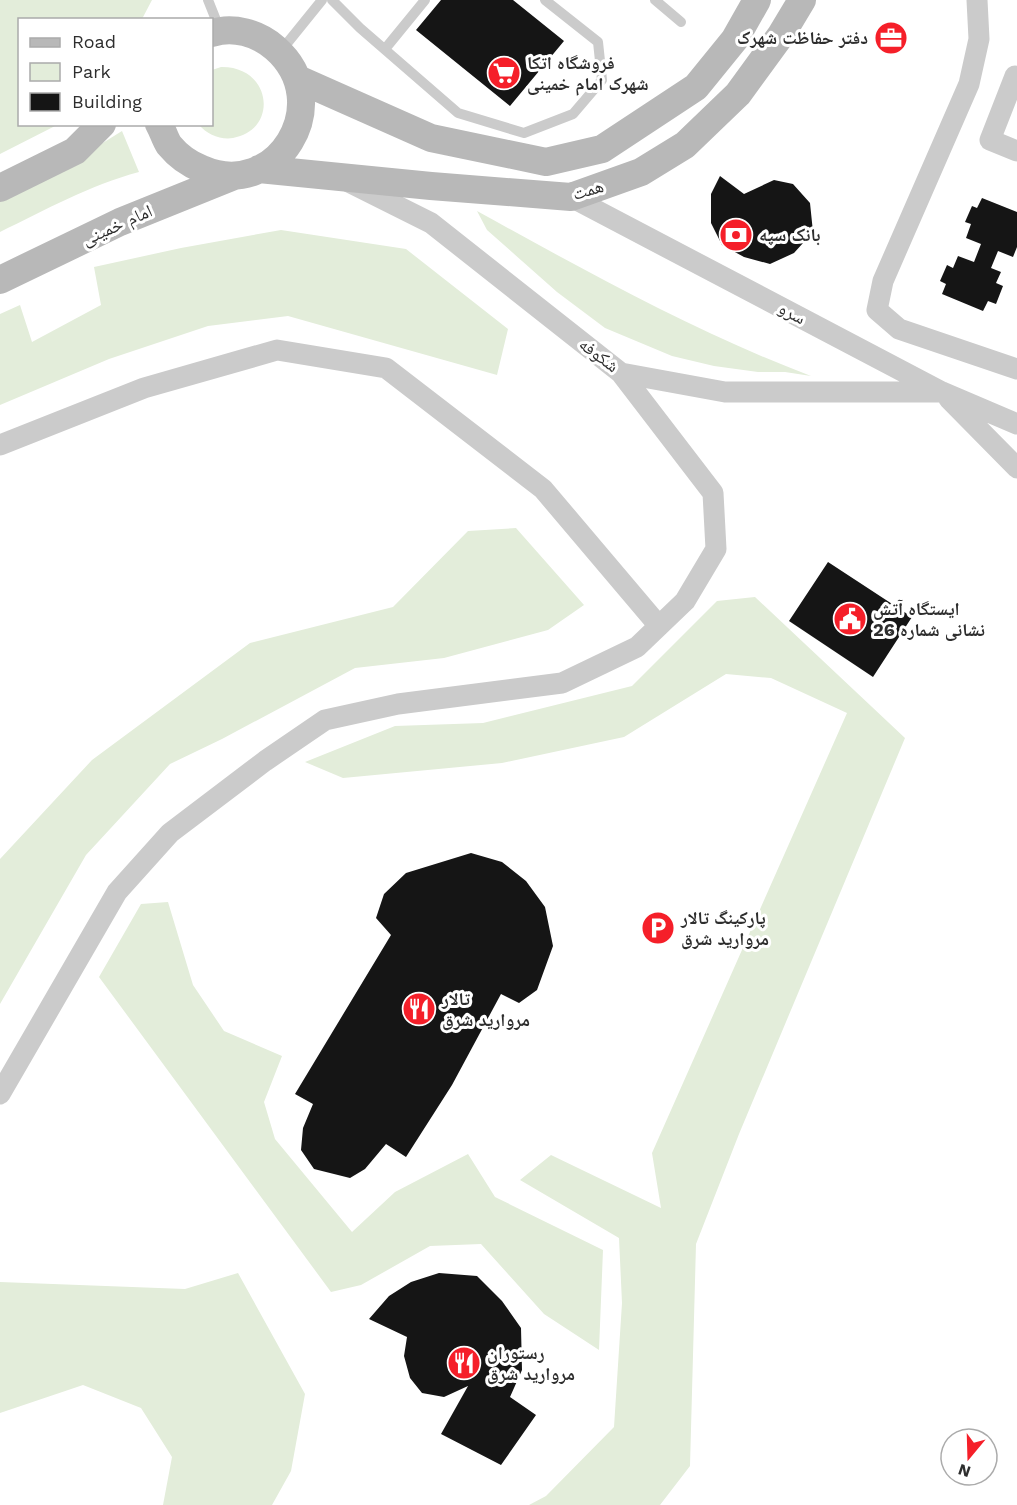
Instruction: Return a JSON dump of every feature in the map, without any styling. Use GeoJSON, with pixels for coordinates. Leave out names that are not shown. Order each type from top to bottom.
{"type":"FeatureCollection","features":[{"type":"Feature","properties":{"kind":"main road","name":"همت"},"geometry":{"type":"LineString","coordinates":[[298,79],[431,138],[546,162],[602,148],[696,87],[735,39],[757,0]]}},
{"type":"Feature","properties":{"kind":"main road","name":"همت"},"geometry":{"type":"LineString","coordinates":[[160,126],[170,145],[188,163],[211,173],[248,172],[340,177],[571,197],[641,172],[686,145],[738,94],[781,35],[802,0]]}},
{"type":"Feature","properties":{"kind":"main road"},"geometry":{"type":"LineString","coordinates":[[216,32],[244,31],[267,41],[286,57],[298,79],[302,103],[299,122],[292,139],[278,157],[248,172]]}},
{"type":"Feature","properties":{"kind":"main road"},"geometry":{"type":"LineString","coordinates":[[0,188],[75,151],[100,126]]}},
{"type":"Feature","properties":{"kind":"main road","name":"امام خمینی"},"geometry":{"type":"LineString","coordinates":[[0,280],[120,222],[248,172]]}},
{"type":"Feature","properties":{"kind":"street"},"geometry":{"type":"LineString","coordinates":[[976,0],[979,39],[969,84],[883,281],[877,310],[899,329],[1017,369]]}},
{"type":"Feature","properties":{"kind":"street"},"geometry":{"type":"LineString","coordinates":[[1017,77],[1015,76],[990,140],[1017,151]]}},
{"type":"Feature","properties":{"kind":"street","name":"شکوفه"},"geometry":{"type":"LineString","coordinates":[[340,177],[431,223],[621,373],[725,392],[942,392]]}},
{"type":"Feature","properties":{"kind":"street","name":"سرو"},"geometry":{"type":"LineString","coordinates":[[571,197],[942,392],[1017,424]]}},
{"type":"Feature","properties":{"kind":"street"},"geometry":{"type":"LineString","coordinates":[[0,445],[144,388],[277,350],[386,368],[543,489],[659,626]]}},
{"type":"Feature","properties":{"kind":"street"},"geometry":{"type":"LineString","coordinates":[[0,1094],[117,892],[170,834],[265,761],[325,720],[398,704],[562,683],[637,647],[685,601],[716,549],[713,493],[621,373]]}},
{"type":"Feature","properties":{"kind":"street"},"geometry":{"type":"LineString","coordinates":[[942,392],[1017,468]]}},
{"type":"Feature","properties":{"kind":"lane"},"geometry":{"type":"LineString","coordinates":[[208,0],[212,18]]}},
{"type":"Feature","properties":{"kind":"lane"},"geometry":{"type":"LineString","coordinates":[[280,52],[322,0]]}},
{"type":"Feature","properties":{"kind":"lane"},"geometry":{"type":"LineString","coordinates":[[332,0],[458,113],[524,133],[573,114],[602,81],[598,42],[545,0]]}},
{"type":"Feature","properties":{"kind":"lane"},"geometry":{"type":"LineString","coordinates":[[385,49],[424,0]]}},
{"type":"Feature","properties":{"kind":"lane"},"geometry":{"type":"LineString","coordinates":[[655,0],[681,22]]}},
{"type":"Feature","properties":{"kind":"green space"},"geometry":{"type":"Polygon","coordinates":[[[0,0],[152,0],[143,18],[18,18],[18,126],[55,126],[0,154],[0,0]]]}},
{"type":"Feature","properties":{"kind":"green space"},"geometry":{"type":"Polygon","coordinates":[[[221,67],[238,69],[251,77],[259,87],[263,99],[263,112],[258,123],[248,133],[233,138],[223,138],[214,136],[200,126],[213,126],[213,70],[221,67]]]}},
{"type":"Feature","properties":{"kind":"green space"},"geometry":{"type":"Polygon","coordinates":[[[122,131],[139,172],[85,191],[0,232],[0,196],[85,154],[122,131]]]}},
{"type":"Feature","properties":{"kind":"green space"},"geometry":{"type":"Polygon","coordinates":[[[477,211],[683,320],[811,376],[714,366],[672,356],[605,328],[557,292],[487,230],[477,211]]]}},
{"type":"Feature","properties":{"kind":"green space"},"geometry":{"type":"Polygon","coordinates":[[[281,230],[406,249],[508,329],[497,375],[288,316],[208,326],[109,359],[0,405],[0,314],[20,305],[32,342],[101,305],[94,267],[281,230]]]}},
{"type":"Feature","properties":{"kind":"green space"},"geometry":{"type":"Polygon","coordinates":[[[516,528],[584,605],[548,630],[444,658],[355,668],[170,764],[86,855],[0,1004],[0,859],[92,760],[250,643],[393,607],[468,531],[516,528]]]}},
{"type":"Feature","properties":{"kind":"green space"},"geometry":{"type":"Polygon","coordinates":[[[755,597],[905,738],[739,1134],[696,1244],[690,1466],[660,1505],[529,1505],[546,1496],[614,1427],[622,1303],[619,1238],[520,1180],[551,1155],[661,1208],[652,1153],[847,713],[771,678],[726,674],[624,737],[502,763],[343,778],[305,762],[395,726],[483,723],[632,686],[717,601],[755,597]]]}},
{"type":"Feature","properties":{"kind":"green space"},"geometry":{"type":"Polygon","coordinates":[[[168,902],[193,985],[224,1031],[282,1056],[264,1102],[275,1139],[352,1232],[395,1192],[468,1154],[495,1197],[603,1250],[599,1350],[544,1314],[481,1244],[430,1246],[361,1285],[331,1292],[99,977],[141,904],[168,902]]]}},
{"type":"Feature","properties":{"kind":"green space"},"geometry":{"type":"Polygon","coordinates":[[[238,1273],[305,1394],[291,1471],[272,1505],[163,1505],[172,1457],[141,1408],[83,1385],[0,1413],[0,1282],[185,1289],[238,1273]]]}},
{"type":"Feature","properties":{"kind":"building","name":"فروشگاه اتکا شهرک امام خمینی"},"geometry":{"type":"Polygon","coordinates":[[[441,0],[513,0],[564,41],[510,106],[416,30],[441,0]]]}},
{"type":"Feature","properties":{"kind":"building"},"geometry":{"type":"Polygon","coordinates":[[[720,176],[744,194],[774,180],[793,184],[810,203],[813,232],[794,253],[770,264],[744,257],[722,245],[711,223],[711,194],[720,176]]]}},
{"type":"Feature","properties":{"kind":"building"},"geometry":{"type":"Polygon","coordinates":[[[982,198],[1017,212],[1017,247],[1013,257],[998,251],[991,268],[1001,272],[996,283],[1003,286],[996,304],[988,301],[983,311],[942,294],[946,284],[940,281],[947,265],[953,268],[958,256],[974,262],[981,244],[966,238],[971,224],[965,222],[972,206],[977,208],[982,198]]]}},
{"type":"Feature","properties":{"kind":"building","name":"ایستگاه آتش نشانی شماره 26"},"geometry":{"type":"Polygon","coordinates":[[[828,562],[912,617],[873,677],[789,621],[828,562]]]}},
{"type":"Feature","properties":{"kind":"building","name":"تالار مروارید شرق"},"geometry":{"type":"Polygon","coordinates":[[[471,853],[502,862],[526,881],[545,907],[553,946],[537,990],[519,1003],[501,994],[452,1085],[406,1157],[386,1144],[365,1169],[350,1178],[314,1169],[301,1150],[303,1128],[313,1104],[295,1094],[391,935],[376,918],[384,894],[406,873],[471,853]]]}},
{"type":"Feature","properties":{"kind":"building","name":"رستوران مروارید شرق"},"geometry":{"type":"Polygon","coordinates":[[[439,1273],[477,1276],[502,1301],[521,1328],[522,1370],[510,1397],[536,1415],[501,1465],[441,1434],[468,1386],[444,1397],[422,1393],[410,1378],[404,1356],[407,1337],[369,1319],[389,1296],[411,1282],[439,1273]]]}},
{"type":"Feature","properties":{"kind":"place","name":"دفتر حفاظت شهرک"},"geometry":{"type":"Point","coordinates":[891,38]}},
{"type":"Feature","properties":{"kind":"place","name":"فروشگاه اتکا شهرک امام خمینی"},"geometry":{"type":"Point","coordinates":[504,73]}},
{"type":"Feature","properties":{"kind":"place","name":"بانک سپه"},"geometry":{"type":"Point","coordinates":[736,235]}},
{"type":"Feature","properties":{"kind":"place","name":"ایستگاه آتش نشانی شماره 26"},"geometry":{"type":"Point","coordinates":[850,619]}},
{"type":"Feature","properties":{"kind":"place","name":"پارکینگ تالار مروارید شرق"},"geometry":{"type":"Point","coordinates":[658,928]}},
{"type":"Feature","properties":{"kind":"place","name":"تالار مروارید شرق"},"geometry":{"type":"Point","coordinates":[419,1009]}},
{"type":"Feature","properties":{"kind":"place","name":"رستوران مروارید شرق"},"geometry":{"type":"Point","coordinates":[464,1363]}}]}
